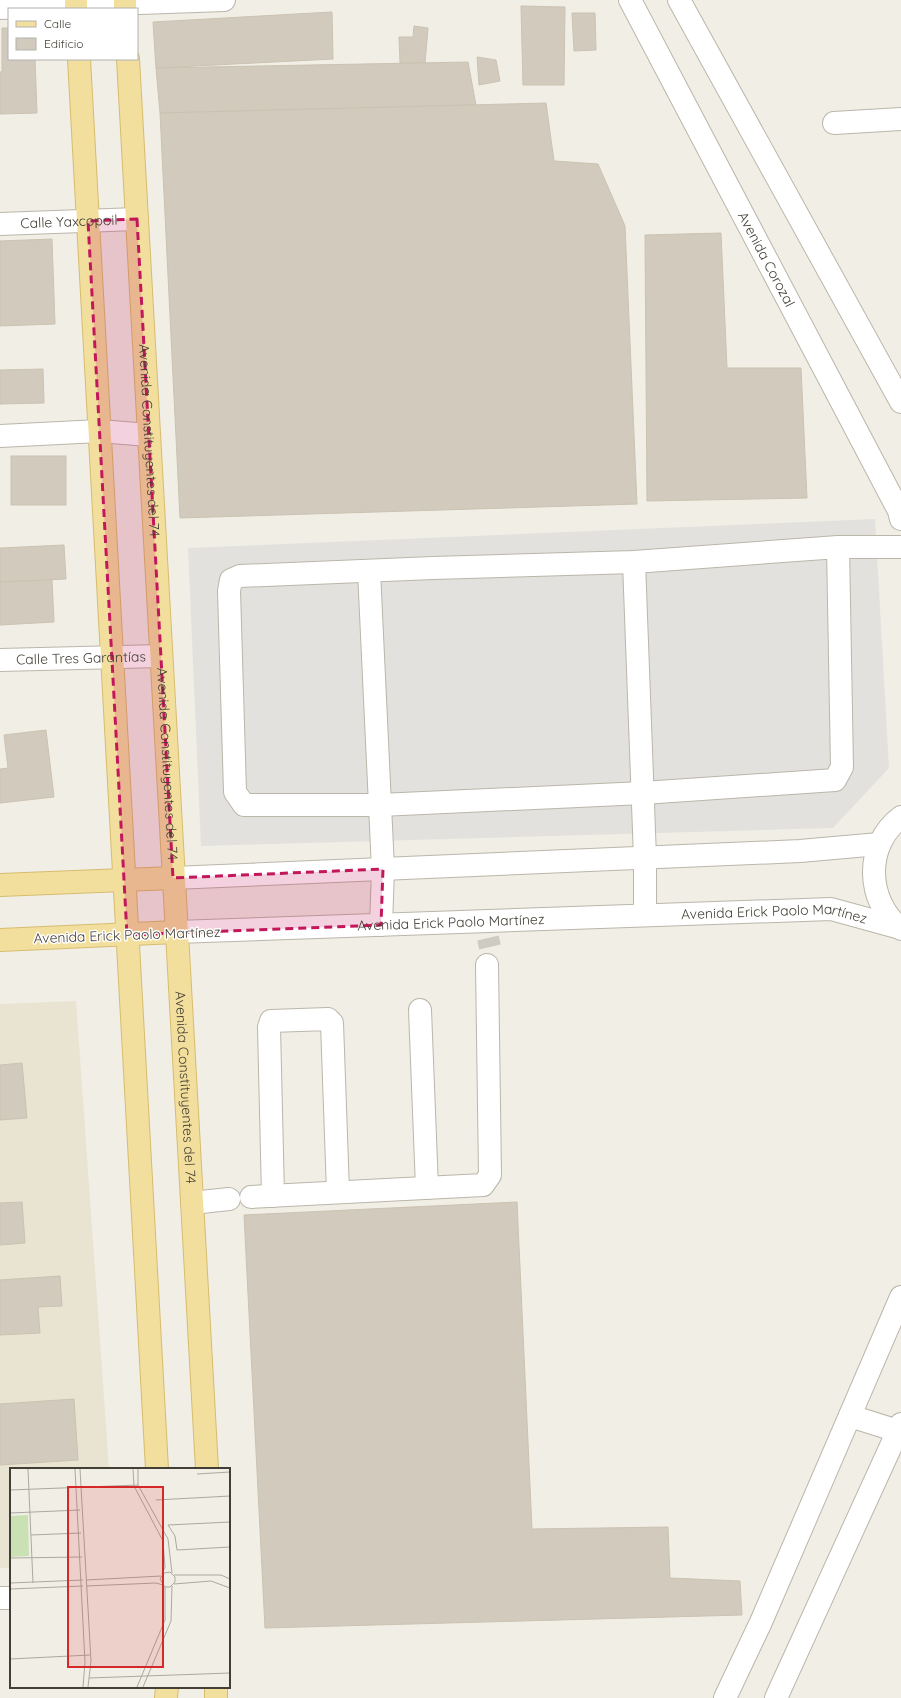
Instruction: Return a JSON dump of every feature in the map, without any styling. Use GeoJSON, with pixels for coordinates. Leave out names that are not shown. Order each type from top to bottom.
{"type":"FeatureCollection","features":[{"type":"Feature","properties":{"kind":"main road"},"geometry":{"type":"LineString","coordinates":[[79,60],[157,1468]]}},
{"type":"Feature","properties":{"kind":"main road","name":"Avenida Constituyentes del 74"},"geometry":{"type":"LineString","coordinates":[[128,60],[207,1468]]}},
{"type":"Feature","properties":{"kind":"main road"},"geometry":{"type":"LineString","coordinates":[[0,885],[173,878]]}},
{"type":"Feature","properties":{"kind":"main road","name":"Avenida Erick Paolo Martínez"},"geometry":{"type":"LineString","coordinates":[[0,940],[176,932]]}},
{"type":"Feature","properties":{"kind":"main road"},"geometry":{"type":"LineString","coordinates":[[166,1698],[167,1688]]}},
{"type":"Feature","properties":{"kind":"street"},"geometry":{"type":"LineString","coordinates":[[0,8],[224,0]]}},
{"type":"Feature","properties":{"kind":"street","name":"Avenida Corozal"},"geometry":{"type":"LineString","coordinates":[[630,0],[899,511],[901,519]]}},
{"type":"Feature","properties":{"kind":"street"},"geometry":{"type":"LineString","coordinates":[[679,0],[901,402]]}},
{"type":"Feature","properties":{"kind":"street"},"geometry":{"type":"LineString","coordinates":[[834,123],[901,119]]}},
{"type":"Feature","properties":{"kind":"street","name":"Calle Yaxcopoil"},"geometry":{"type":"LineString","coordinates":[[0,224],[137,219]]}},
{"type":"Feature","properties":{"kind":"street"},"geometry":{"type":"LineString","coordinates":[[0,436],[99,431],[149,435]]}},
{"type":"Feature","properties":{"kind":"street"},"geometry":{"type":"LineString","coordinates":[[838,547],[842,767],[835,780],[643,793],[380,805],[244,805],[235,792],[229,591],[231,580],[240,576],[634,562],[838,547],[901,547]]}},
{"type":"Feature","properties":{"kind":"street"},"geometry":{"type":"LineString","coordinates":[[634,562],[646,858],[645,915]]}},
{"type":"Feature","properties":{"kind":"street"},"geometry":{"type":"LineString","coordinates":[[369,571],[383,869],[381,925]]}},
{"type":"Feature","properties":{"kind":"street","name":"Calle Tres Garantías"},"geometry":{"type":"LineString","coordinates":[[0,660],[161,656]]}},
{"type":"Feature","properties":{"kind":"street"},"geometry":{"type":"LineString","coordinates":[[900,929],[884,911],[875,890],[873,866],[879,844],[897,820],[901,800]]}},
{"type":"Feature","properties":{"kind":"street"},"geometry":{"type":"LineString","coordinates":[[173,878],[800,851],[879,844]]}},
{"type":"Feature","properties":{"kind":"street","name":"Avenida Erick Paolo Martínez"},"geometry":{"type":"LineString","coordinates":[[176,932],[381,925],[488,930],[645,915],[831,909],[900,929]]}},
{"type":"Feature","properties":{"kind":"street"},"geometry":{"type":"LineString","coordinates":[[250,1197],[483,1185],[490,1175],[487,964]]}},
{"type":"Feature","properties":{"kind":"street"},"geometry":{"type":"LineString","coordinates":[[420,1010],[427,1188]]}},
{"type":"Feature","properties":{"kind":"street"},"geometry":{"type":"LineString","coordinates":[[273,1196],[269,1027],[271,1021],[328,1019],[332,1023],[338,1192]]}},
{"type":"Feature","properties":{"kind":"street"},"geometry":{"type":"LineString","coordinates":[[192,1203],[229,1199]]}},
{"type":"Feature","properties":{"kind":"street"},"geometry":{"type":"LineString","coordinates":[[725,1698],[761,1622],[901,1297]]}},
{"type":"Feature","properties":{"kind":"street"},"geometry":{"type":"LineString","coordinates":[[776,1698],[900,1428],[850,1416]]}},
{"type":"Feature","properties":{"kind":"highlighted area"},"geometry":{"type":"Polygon","coordinates":[[[137,219],[173,878],[383,869],[381,925],[127,935],[88,221],[137,219]]]}},
{"type":"Feature","properties":{"kind":"shaded area"},"geometry":{"type":"Polygon","coordinates":[[[875,519],[889,768],[833,828],[201,846],[188,548],[875,519]]]}},
{"type":"Feature","properties":{"kind":"shaded area"},"geometry":{"type":"Polygon","coordinates":[[[76,1001],[109,1468],[10,1468],[10,1568],[0,1568],[0,1004],[76,1001]]]}},
{"type":"Feature","properties":{"kind":"building"},"geometry":{"type":"Polygon","coordinates":[[[521,6],[565,7],[564,85],[523,85],[521,6]]]}},
{"type":"Feature","properties":{"kind":"building"},"geometry":{"type":"Polygon","coordinates":[[[332,12],[333,59],[156,68],[153,22],[332,12]]]}},
{"type":"Feature","properties":{"kind":"building"},"geometry":{"type":"Polygon","coordinates":[[[572,13],[595,13],[596,50],[574,51],[572,13]]]}},
{"type":"Feature","properties":{"kind":"building"},"geometry":{"type":"Polygon","coordinates":[[[414,26],[428,28],[425,63],[400,63],[399,37],[413,37],[414,26]]]}},
{"type":"Feature","properties":{"kind":"building"},"geometry":{"type":"Polygon","coordinates":[[[2,28],[8,28],[8,60],[35,60],[37,113],[0,114],[0,72],[2,72],[2,28]]]}},
{"type":"Feature","properties":{"kind":"building"},"geometry":{"type":"Polygon","coordinates":[[[477,57],[496,60],[500,81],[479,85],[477,57]]]}},
{"type":"Feature","properties":{"kind":"building"},"geometry":{"type":"Polygon","coordinates":[[[468,62],[476,105],[160,113],[156,68],[468,62]]]}},
{"type":"Feature","properties":{"kind":"building"},"geometry":{"type":"Polygon","coordinates":[[[546,103],[554,161],[598,164],[625,226],[637,504],[180,518],[160,113],[546,103]]]}},
{"type":"Feature","properties":{"kind":"building"},"geometry":{"type":"Polygon","coordinates":[[[721,233],[727,368],[801,368],[807,498],[647,501],[645,235],[721,233]]]}},
{"type":"Feature","properties":{"kind":"building"},"geometry":{"type":"Polygon","coordinates":[[[52,239],[55,324],[0,326],[0,241],[52,239]]]}},
{"type":"Feature","properties":{"kind":"building"},"geometry":{"type":"Polygon","coordinates":[[[43,369],[44,403],[0,404],[0,370],[43,369]]]}},
{"type":"Feature","properties":{"kind":"building"},"geometry":{"type":"Polygon","coordinates":[[[11,456],[66,456],[66,505],[11,505],[11,456]]]}},
{"type":"Feature","properties":{"kind":"building"},"geometry":{"type":"Polygon","coordinates":[[[64,545],[66,579],[0,582],[0,548],[64,545]]]}},
{"type":"Feature","properties":{"kind":"building"},"geometry":{"type":"Polygon","coordinates":[[[52,580],[54,622],[0,625],[0,582],[52,580]]]}},
{"type":"Feature","properties":{"kind":"building"},"geometry":{"type":"Polygon","coordinates":[[[46,730],[54,797],[0,803],[0,769],[8,768],[4,735],[46,730]]]}},
{"type":"Feature","properties":{"kind":"building"},"geometry":{"type":"Polygon","coordinates":[[[22,1063],[27,1118],[0,1120],[0,1065],[22,1063]]]}},
{"type":"Feature","properties":{"kind":"building"},"geometry":{"type":"Polygon","coordinates":[[[22,1202],[25,1243],[0,1245],[0,1203],[22,1202]]]}},
{"type":"Feature","properties":{"kind":"building"},"geometry":{"type":"Polygon","coordinates":[[[517,1202],[532,1529],[668,1527],[670,1578],[740,1581],[742,1615],[265,1628],[244,1215],[517,1202]]]}},
{"type":"Feature","properties":{"kind":"building"},"geometry":{"type":"Polygon","coordinates":[[[60,1276],[62,1306],[38,1307],[40,1333],[0,1335],[0,1280],[60,1276]]]}},
{"type":"Feature","properties":{"kind":"building"},"geometry":{"type":"Polygon","coordinates":[[[74,1399],[78,1460],[0,1465],[0,1404],[74,1399]]]}},
{"type":"Feature","properties":{"kind":"tunnel"},"geometry":{"type":"LineString","coordinates":[[488,938],[490,947]]}}]}
